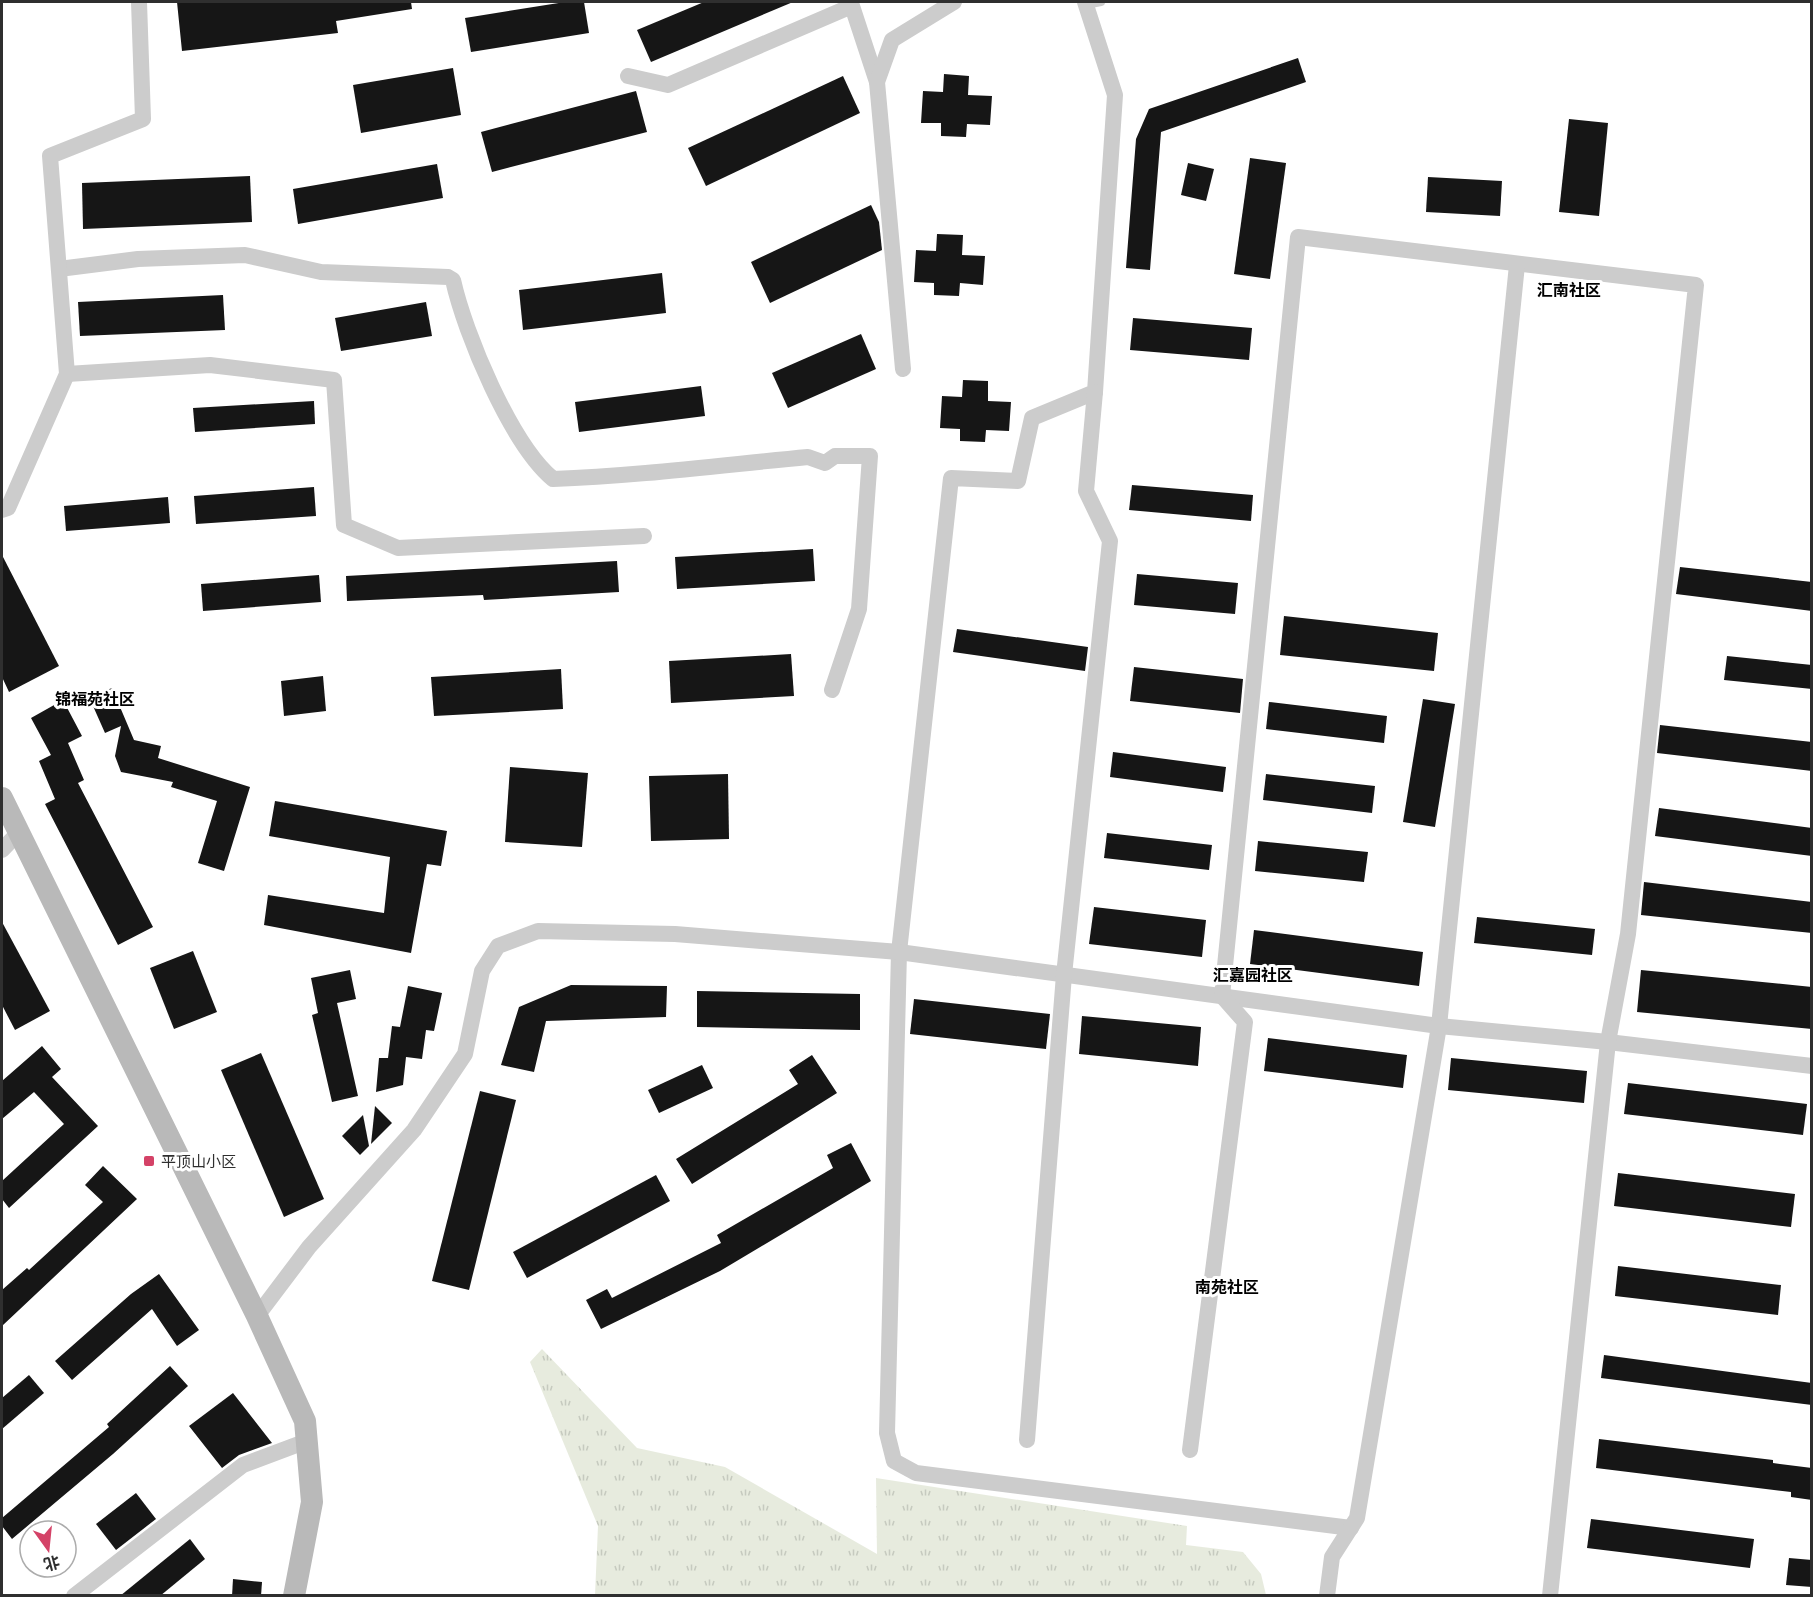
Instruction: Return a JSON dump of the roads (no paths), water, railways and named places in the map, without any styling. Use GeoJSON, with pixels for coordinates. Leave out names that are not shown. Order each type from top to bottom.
{"type":"FeatureCollection","features":[{"type":"Feature","properties":{"kind":"street"},"geometry":{"type":"LineString","coordinates":[[2,510],[8,508],[67,374],[50,156],[143,119],[139,2]]}},
{"type":"Feature","properties":{"kind":"street"},"geometry":{"type":"LineString","coordinates":[[877,82],[892,40],[954,2]]}},
{"type":"Feature","properties":{"kind":"street"},"geometry":{"type":"LineString","coordinates":[[1027,1440],[1064,975],[1110,541],[1086,491],[1115,95],[1091,3]]}},
{"type":"Feature","properties":{"kind":"street"},"geometry":{"type":"LineString","coordinates":[[628,76],[668,86],[852,6],[877,82],[903,369]]}},
{"type":"Feature","properties":{"kind":"street"},"geometry":{"type":"LineString","coordinates":[[1190,1450],[1245,1022],[1222,996],[1298,237],[1517,266],[1696,285],[1628,934],[1608,1042],[1550,1596]]}},
{"type":"Feature","properties":{"kind":"street"},"geometry":{"type":"LineString","coordinates":[[59,269],[138,259],[245,255],[321,272],[448,277],[453,280],[472,344],[507,414],[538,467],[553,479],[618,477],[656,470],[808,458],[825,463],[835,456],[870,456],[859,609],[832,690]]}},
{"type":"Feature","properties":{"kind":"street"},"geometry":{"type":"LineString","coordinates":[[1327,1596],[1332,1557],[1357,1518],[1438,1026],[1517,266]]}},
{"type":"Feature","properties":{"kind":"street"},"geometry":{"type":"LineString","coordinates":[[67,374],[210,365],[334,380],[344,525],[398,548],[644,536]]}},
{"type":"Feature","properties":{"kind":"street"},"geometry":{"type":"LineString","coordinates":[[1095,392],[1032,418],[1018,481],[951,478],[899,952],[887,1433],[894,1461],[916,1473],[1351,1528]]}},
{"type":"Feature","properties":{"kind":"street"},"geometry":{"type":"LineString","coordinates":[[2,798],[256,1316],[305,1421],[312,1502],[294,1596]]}},
{"type":"Feature","properties":{"kind":"street"},"geometry":{"type":"LineString","coordinates":[[2,850],[20,831]]}},
{"type":"Feature","properties":{"kind":"street"},"geometry":{"type":"LineString","coordinates":[[256,1316],[309,1247],[414,1130],[465,1054],[482,971],[498,946],[538,931],[675,934],[899,952],[1438,1026],[1608,1042],[1812,1066]]}},
{"type":"Feature","properties":{"kind":"street"},"geometry":{"type":"LineString","coordinates":[[74,1596],[243,1465],[307,1441]]}},
{"type":"Feature","properties":{"kind":"place","name":"平顶山小区"},"geometry":{"type":"Point","coordinates":[149,1161]}},
{"type":"Feature","properties":{"kind":"district","name":"汇南社区"},"geometry":{"type":"Point","coordinates":[1569,290]}},
{"type":"Feature","properties":{"kind":"district","name":"锦福苑社区"},"geometry":{"type":"Point","coordinates":[95,699]}},
{"type":"Feature","properties":{"kind":"district","name":"汇嘉园社区"},"geometry":{"type":"Point","coordinates":[1253,975]}},
{"type":"Feature","properties":{"kind":"district","name":"南苑社区"},"geometry":{"type":"Point","coordinates":[1227,1287]}}]}
